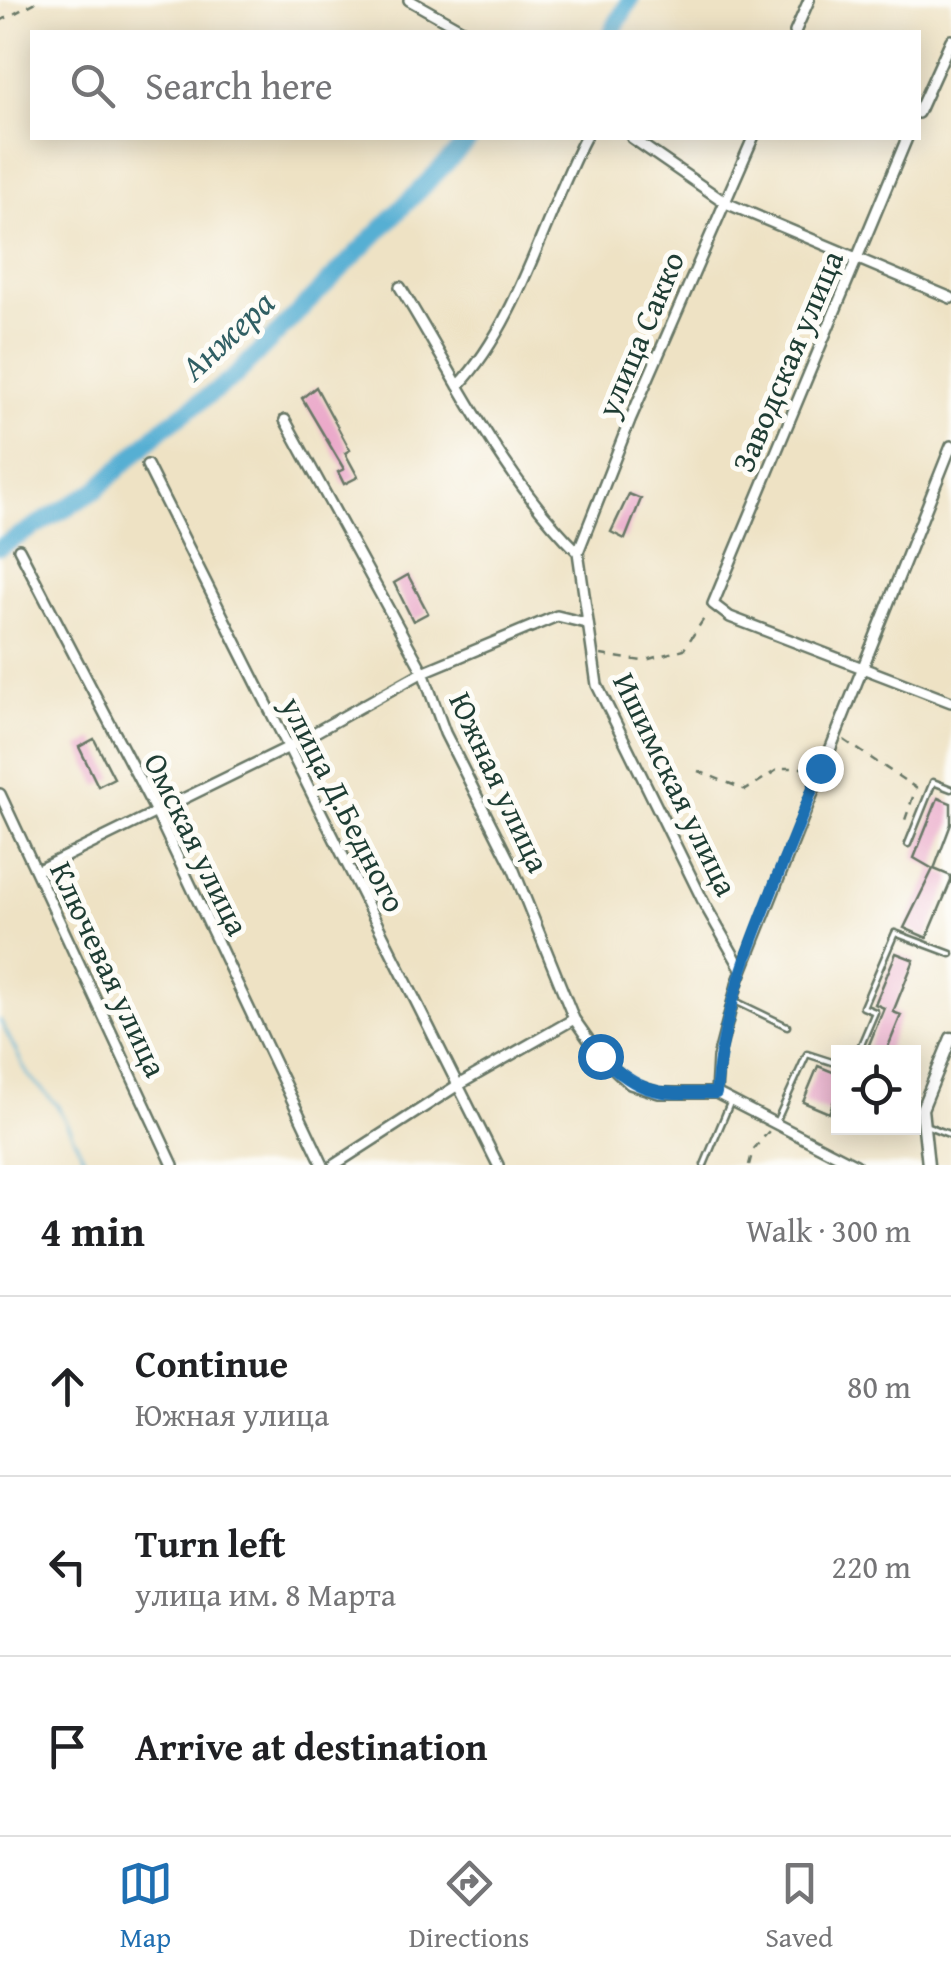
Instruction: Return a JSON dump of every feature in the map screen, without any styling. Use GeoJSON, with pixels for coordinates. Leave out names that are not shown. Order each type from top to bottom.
{"type":"FeatureCollection","features":[{"type":"Feature","properties":{"kind":"street"},"geometry":{"type":"LineString","coordinates":[[409,0],[462,30]]}},
{"type":"Feature","properties":{"kind":"street"},"geometry":{"type":"LineString","coordinates":[[797,30],[808,0]]}},
{"type":"Feature","properties":{"kind":"street"},"geometry":{"type":"LineString","coordinates":[[921,106],[951,40]]}},
{"type":"Feature","properties":{"kind":"street"},"geometry":{"type":"LineString","coordinates":[[458,386],[474,369],[526,270],[583,140]]}},
{"type":"Feature","properties":{"kind":"street"},"geometry":{"type":"LineString","coordinates":[[635,140],[726,203],[951,298]]}},
{"type":"Feature","properties":{"kind":"street","name":"улица Сакко"},"geometry":{"type":"LineString","coordinates":[[578,552],[630,420],[752,140]]}},
{"type":"Feature","properties":{"kind":"street","name":"Заводская улица"},"geometry":{"type":"LineString","coordinates":[[713,604],[907,140]]}},
{"type":"Feature","properties":{"kind":"street"},"geometry":{"type":"LineString","coordinates":[[400,286],[510,470],[550,524],[578,552]]}},
{"type":"Feature","properties":{"kind":"street","name":"Южная улица"},"geometry":{"type":"LineString","coordinates":[[285,420],[423,672],[446,733],[513,868],[574,1019],[600,1056],[630,1084],[659,1093],[716,1093]]}},
{"type":"Feature","properties":{"kind":"street"},"geometry":{"type":"LineString","coordinates":[[856,1165],[776,1122],[730,1104],[716,1093],[718,1058],[742,970],[951,446]]}},
{"type":"Feature","properties":{"kind":"street","name":"улица Д.Бедного"},"geometry":{"type":"LineString","coordinates":[[146,465],[498,1165]]}},
{"type":"Feature","properties":{"kind":"street","name":"Омская улица"},"geometry":{"type":"LineString","coordinates":[[18,549],[156,812],[324,1165]]}},
{"type":"Feature","properties":{"kind":"street","name":"Ишимская улица"},"geometry":{"type":"LineString","coordinates":[[578,552],[597,685],[705,905],[742,970]]}},
{"type":"Feature","properties":{"kind":"street"},"geometry":{"type":"LineString","coordinates":[[713,604],[730,616],[951,702]]}},
{"type":"Feature","properties":{"kind":"street"},"geometry":{"type":"LineString","coordinates":[[36,871],[287,748],[423,672],[556,616],[586,623]]}},
{"type":"Feature","properties":{"kind":"street","name":"Ключевая улица"},"geometry":{"type":"LineString","coordinates":[[0,794],[173,1165]]}},
{"type":"Feature","properties":{"kind":"street"},"geometry":{"type":"LineString","coordinates":[[334,1165],[458,1084],[574,1019]]}},
{"type":"Feature","properties":{"kind":"street"},"geometry":{"type":"LineString","coordinates":[[928,1165],[922,1109],[951,1038]]}},
{"type":"Feature","properties":{"kind":"lane"},"geometry":{"type":"LineString","coordinates":[[908,844],[932,782],[951,789]]}},
{"type":"Feature","properties":{"kind":"lane"},"geometry":{"type":"LineString","coordinates":[[861,1045],[875,1012],[864,1007],[895,934],[949,953],[951,945]]}},
{"type":"Feature","properties":{"kind":"lane"},"geometry":{"type":"LineString","coordinates":[[733,1000],[787,1026]]}},
{"type":"Feature","properties":{"kind":"lane"},"geometry":{"type":"LineString","coordinates":[[776,1122],[807,1054],[831,1062]]}},
{"type":"Feature","properties":{"kind":"lane"},"geometry":{"type":"LineString","coordinates":[[704,1165],[730,1104]]}},
{"type":"Feature","properties":{"kind":"lane"},"geometry":{"type":"LineString","coordinates":[[924,1125],[951,1135]]}},
{"type":"Feature","properties":{"kind":"path"},"geometry":{"type":"LineString","coordinates":[[0,22],[40,0]]}},
{"type":"Feature","properties":{"kind":"path"},"geometry":{"type":"LineString","coordinates":[[589,647],[595,655],[642,661],[684,649],[713,604]]}},
{"type":"Feature","properties":{"kind":"path"},"geometry":{"type":"LineString","coordinates":[[834,734],[916,788],[904,824]]}},
{"type":"Feature","properties":{"kind":"path"},"geometry":{"type":"LineString","coordinates":[[698,771],[746,790],[780,768],[820,768]]}},
{"type":"Feature","properties":{"kind":"path"},"geometry":{"type":"LineString","coordinates":[[749,1165],[753,1150],[776,1122]]}},
{"type":"Feature","properties":{"kind":"building"},"geometry":{"type":"Polygon","coordinates":[[[316,387],[350,450],[345,453],[358,477],[344,484],[338,472],[344,469],[302,398],[316,387]]]}},
{"type":"Feature","properties":{"kind":"building"},"geometry":{"type":"Polygon","coordinates":[[[629,494],[641,499],[625,539],[611,532],[629,494]]]}},
{"type":"Feature","properties":{"kind":"building"},"geometry":{"type":"Polygon","coordinates":[[[408,575],[428,613],[413,621],[394,583],[408,575]]]}},
{"type":"Feature","properties":{"kind":"building"},"geometry":{"type":"Polygon","coordinates":[[[94,739],[114,778],[98,786],[79,747],[94,739]]]}},
{"type":"Feature","properties":{"kind":"building"},"geometry":{"type":"Polygon","coordinates":[[[938,798],[951,803],[951,824],[934,869],[951,876],[951,881],[927,938],[904,928],[933,869],[914,858],[938,798]]]}},
{"type":"Feature","properties":{"kind":"building"},"geometry":{"type":"Polygon","coordinates":[[[896,953],[914,960],[893,1012],[901,1015],[889,1045],[869,1045],[884,1008],[875,1004],[896,953]]]}},
{"type":"Feature","properties":{"kind":"building"},"geometry":{"type":"Polygon","coordinates":[[[818,1066],[831,1071],[829,1113],[803,1102],[818,1066]]]}},
{"type":"Feature","properties":{"kind":"waterway","name":"Анжера"},"geometry":{"type":"LineString","coordinates":[[613,30],[630,0]]}},
{"type":"Feature","properties":{"kind":"waterway","name":"Анжера"},"geometry":{"type":"LineString","coordinates":[[0,547],[96,490],[162,429],[233,378],[469,140]]}},
{"type":"Feature","properties":{"kind":"waterway"},"geometry":{"type":"LineString","coordinates":[[0,1020],[28,1075],[57,1105],[88,1165]]}},
{"type":"Feature","properties":{"kind":"route"},"geometry":{"type":"LineString","coordinates":[[600,1056],[630,1084],[659,1093],[716,1093],[718,1058],[738,981],[820,768]]}}]}
